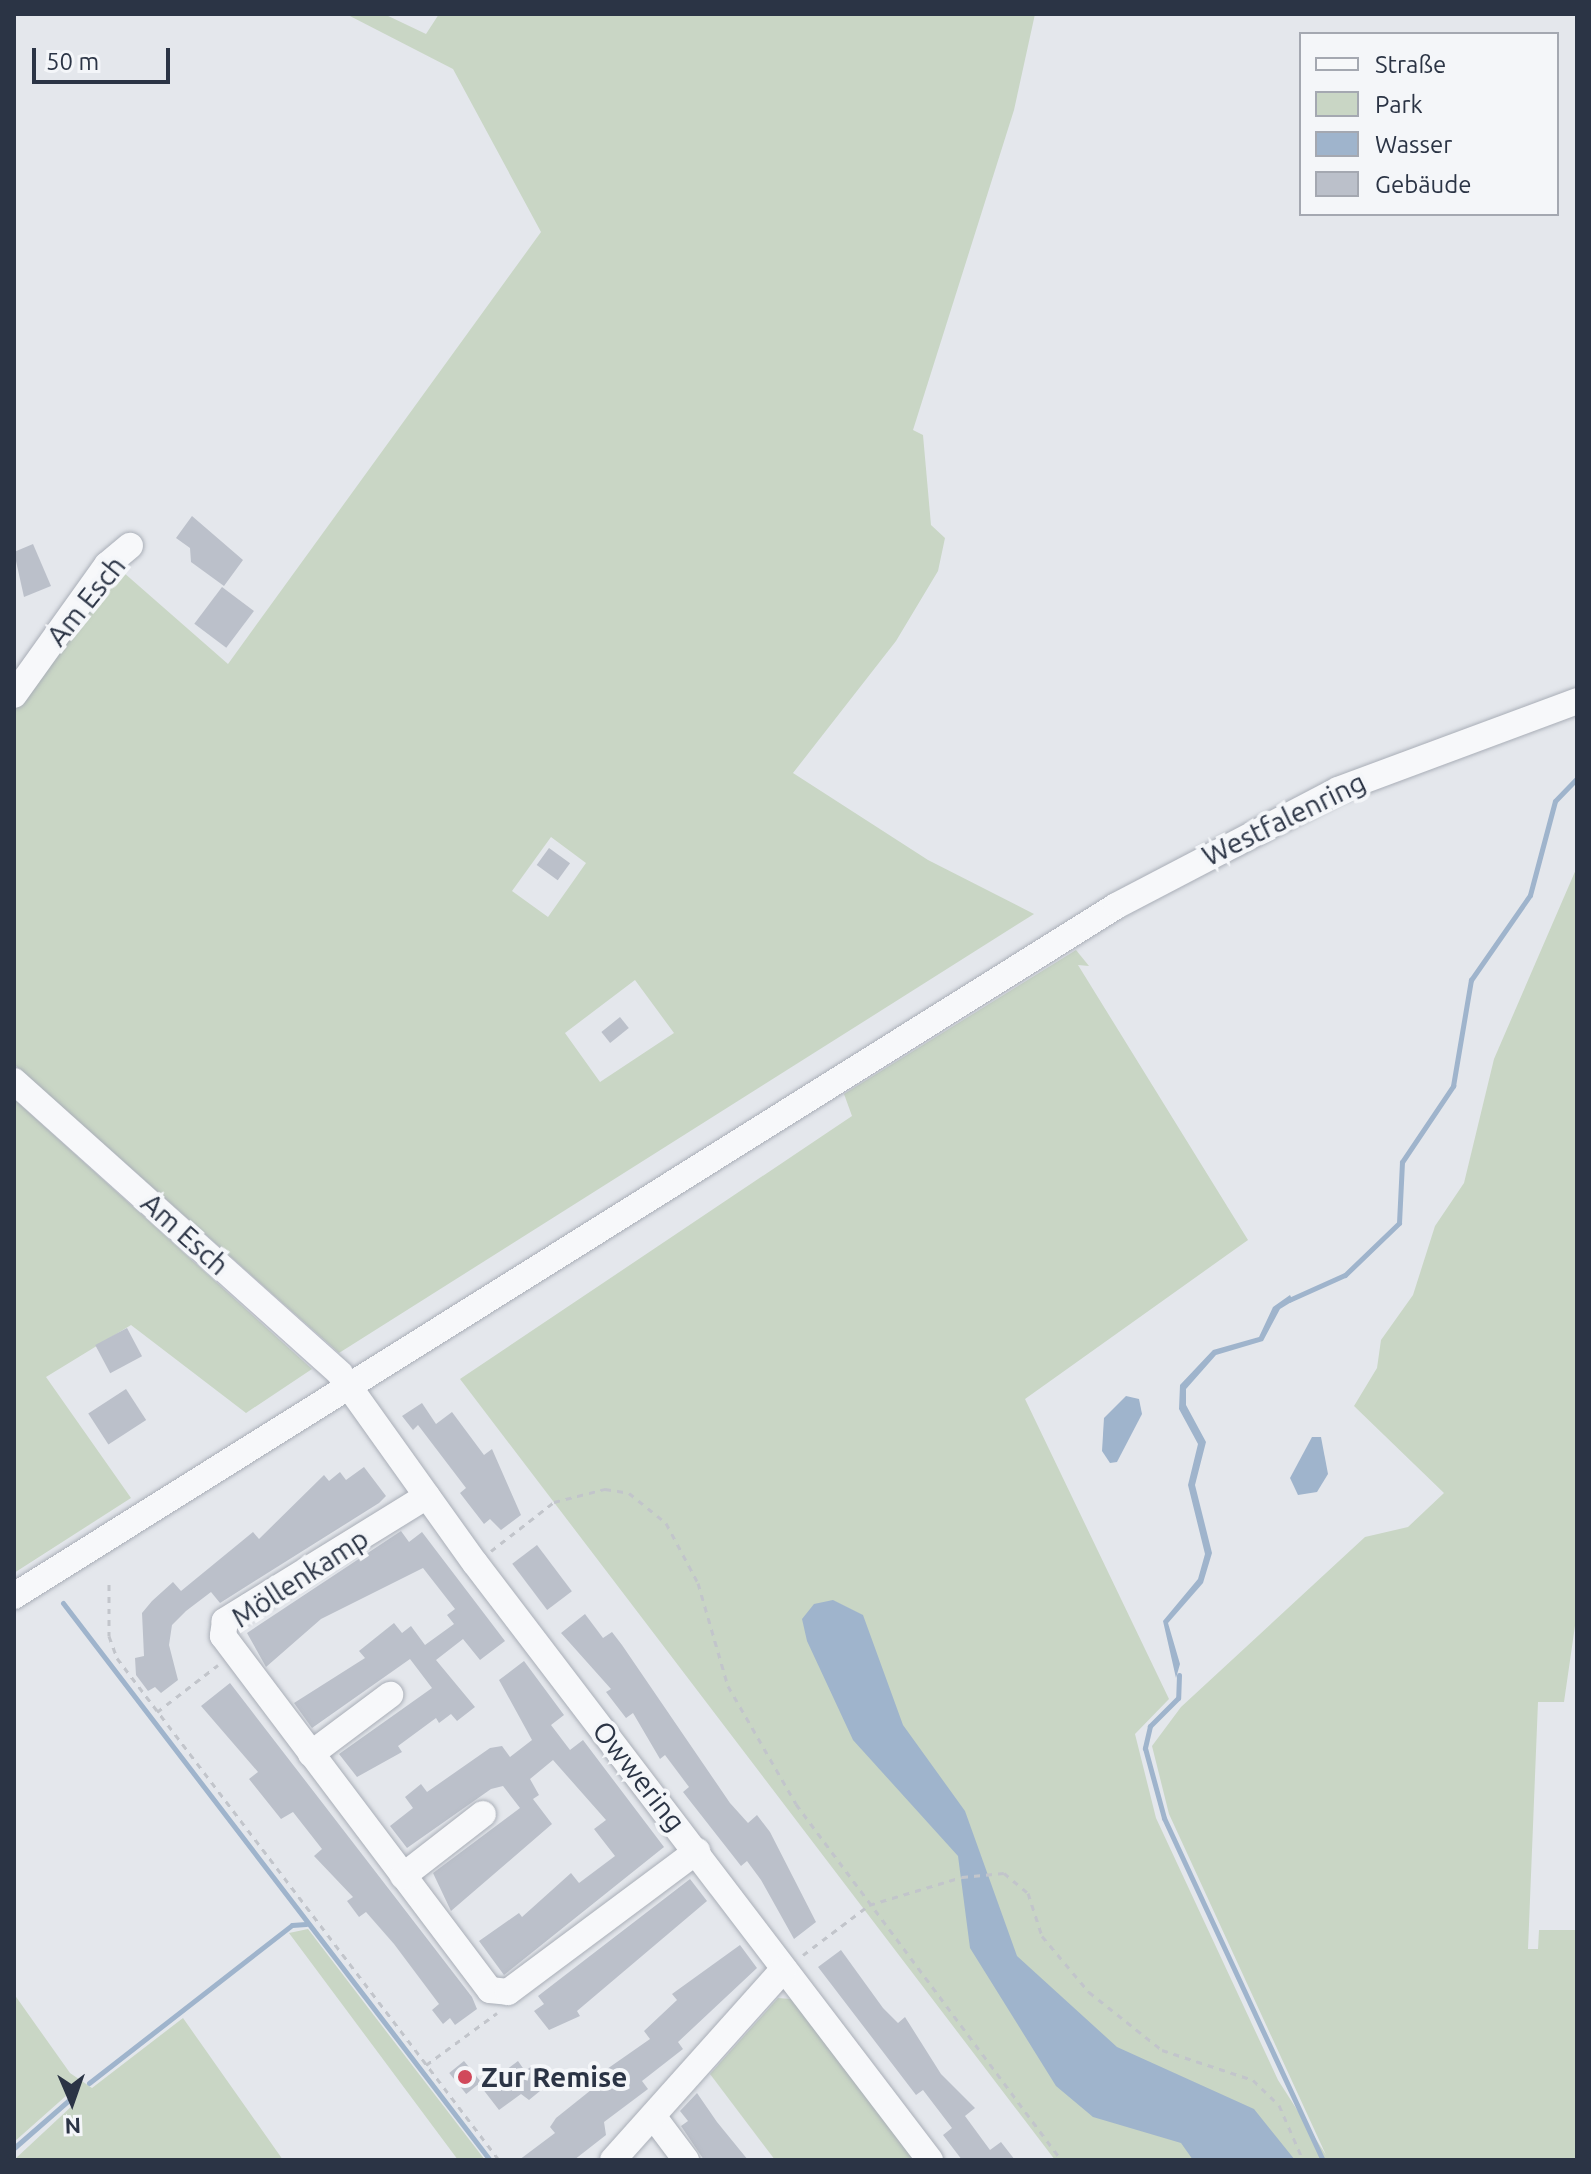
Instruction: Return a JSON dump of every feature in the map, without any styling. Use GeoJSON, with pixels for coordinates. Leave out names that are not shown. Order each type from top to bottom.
{"type":"FeatureCollection","features":[{"type":"Feature","properties":{"kind":"street","name":"Am Esch"},"geometry":{"type":"LineString","coordinates":[[14,695],[107,565],[130,546]]}},
{"type":"Feature","properties":{"kind":"street","name":"Westfalenring"},"geometry":{"type":"LineString","coordinates":[[14,1596],[351,1391],[1008,972],[1267,824],[1419,757],[1577,701]]}},
{"type":"Feature","properties":{"kind":"street","name":"Am Esch"},"geometry":{"type":"LineString","coordinates":[[14,1081],[351,1391]]}},
{"type":"Feature","properties":{"kind":"street","name":"Owwering"},"geometry":{"type":"LineString","coordinates":[[351,1391],[475,1563],[930,2160]]}},
{"type":"Feature","properties":{"kind":"street","name":"Möllenkamp"},"geometry":{"type":"LineString","coordinates":[[427,1496],[225,1621],[223,1636],[490,1990],[508,1992]]}},
{"type":"Feature","properties":{"kind":"street"},"geometry":{"type":"LineString","coordinates":[[311,1754],[390,1695]]}},
{"type":"Feature","properties":{"kind":"street"},"geometry":{"type":"LineString","coordinates":[[403,1876],[483,1814]]}},
{"type":"Feature","properties":{"kind":"street"},"geometry":{"type":"LineString","coordinates":[[508,1992],[697,1851]]}},
{"type":"Feature","properties":{"kind":"street"},"geometry":{"type":"LineString","coordinates":[[628,2154],[653,2116],[784,1969]]}},
{"type":"Feature","properties":{"kind":"street"},"geometry":{"type":"LineString","coordinates":[[653,2116],[686,2160]]}},
{"type":"Feature","properties":{"kind":"path"},"geometry":{"type":"LineString","coordinates":[[475,1563],[554,1502],[605,1489],[649,1505],[688,1557],[728,1686],[754,1735],[869,1905],[1061,2160]]}},
{"type":"Feature","properties":{"kind":"path"},"geometry":{"type":"LineString","coordinates":[[109,1584],[112,1646],[157,1712],[499,2160]]}},
{"type":"Feature","properties":{"kind":"path"},"geometry":{"type":"LineString","coordinates":[[157,1712],[235,1653]]}},
{"type":"Feature","properties":{"kind":"path"},"geometry":{"type":"LineString","coordinates":[[784,1969],[869,1905],[983,1872],[1012,1876],[1032,1900],[1042,1936],[1089,1992],[1162,2050],[1253,2080],[1279,2105],[1303,2160]]}},
{"type":"Feature","properties":{"kind":"path"},"geometry":{"type":"LineString","coordinates":[[426,2065],[500,2011],[508,1992]]}},
{"type":"Feature","properties":{"kind":"path"},"geometry":{"type":"LineString","coordinates":[[1106,2160],[1139,2160]]}},
{"type":"Feature","properties":{"kind":"green space"},"geometry":{"type":"Polygon","coordinates":[[[346,14],[384,14],[426,34],[439,14],[1035,14],[1014,110],[913,430],[923,435],[931,525],[945,538],[938,571],[896,641],[793,773],[928,860],[1034,914],[339,1353],[14,1064],[14,707],[115,565],[228,664],[541,232],[453,69],[346,14]],[[551,837],[512,891],[548,917],[586,863],[551,837]],[[635,980],[565,1033],[600,1082],[674,1033],[635,980]]]}},
{"type":"Feature","properties":{"kind":"green space"},"geometry":{"type":"Polygon","coordinates":[[[1577,867],[1577,1612],[1564,1702],[1538,1702],[1528,1949],[1538,1949],[1539,1930],[1577,1930],[1577,2160],[1055,2160],[460,1379],[852,1116],[844,1094],[1076,950],[1089,966],[1078,965],[1248,1240],[1025,1399],[1169,1699],[1135,1734],[1156,1818],[1278,2080],[1326,2155],[1169,1814],[1152,1746],[1181,1707],[1365,1537],[1408,1527],[1444,1493],[1354,1406],[1377,1368],[1381,1340],[1413,1295],[1435,1226],[1464,1183],[1494,1059],[1577,867]]]}},
{"type":"Feature","properties":{"kind":"green space"},"geometry":{"type":"Polygon","coordinates":[[[14,1099],[312,1369],[246,1413],[131,1325],[46,1377],[131,1498],[14,1573],[14,1099]]]}},
{"type":"Feature","properties":{"kind":"green space"},"geometry":{"type":"Polygon","coordinates":[[[308,1929],[485,2160],[458,2160],[289,1933],[308,1929]]]}},
{"type":"Feature","properties":{"kind":"green space"},"geometry":{"type":"Polygon","coordinates":[[[14,1994],[70,2073],[92,2088],[183,2018],[283,2160],[14,2160],[74,2104],[67,2095],[14,2142],[14,1994]]]}},
{"type":"Feature","properties":{"kind":"green space"},"geometry":{"type":"Polygon","coordinates":[[[778,1998],[791,1999],[914,2160],[775,2160],[710,2074],[778,1998]]]}},
{"type":"Feature","properties":{"kind":"water"},"geometry":{"type":"Polygon","coordinates":[[[1290,1295],[1293,1301],[1280,1309],[1263,1341],[1216,1355],[1186,1389],[1186,1405],[1206,1442],[1195,1485],[1212,1553],[1203,1583],[1168,1623],[1180,1664],[1176,1678],[1163,1621],[1198,1579],[1205,1554],[1188,1485],[1198,1444],[1179,1409],[1180,1385],[1213,1350],[1259,1337],[1273,1307],[1290,1295]]]}},
{"type":"Feature","properties":{"kind":"water"},"geometry":{"type":"Polygon","coordinates":[[[1126,1396],[1139,1399],[1142,1414],[1117,1462],[1110,1463],[1102,1451],[1104,1418],[1126,1396]]]}},
{"type":"Feature","properties":{"kind":"water"},"geometry":{"type":"Polygon","coordinates":[[[1312,1437],[1321,1437],[1328,1474],[1317,1492],[1298,1495],[1290,1478],[1312,1437]]]}},
{"type":"Feature","properties":{"kind":"water"},"geometry":{"type":"Polygon","coordinates":[[[833,1600],[863,1615],[903,1725],[965,1811],[1017,1956],[1117,2047],[1254,2109],[1295,2160],[1193,2160],[1181,2143],[1093,2117],[1056,2086],[970,1948],[958,1856],[853,1740],[807,1641],[802,1619],[814,1604],[833,1600]]]}},
{"type":"Feature","properties":{"kind":"building"},"geometry":{"type":"Polygon","coordinates":[[[192,516],[243,560],[224,586],[191,562],[190,548],[176,538],[192,516]]]}},
{"type":"Feature","properties":{"kind":"building"},"geometry":{"type":"Polygon","coordinates":[[[33,544],[51,586],[24,597],[14,552],[33,544]]]}},
{"type":"Feature","properties":{"kind":"building"},"geometry":{"type":"Polygon","coordinates":[[[222,587],[254,611],[226,648],[194,624],[222,587]]]}},
{"type":"Feature","properties":{"kind":"building"},"geometry":{"type":"Polygon","coordinates":[[[549,848],[570,863],[558,880],[537,865],[549,848]]]}},
{"type":"Feature","properties":{"kind":"building"},"geometry":{"type":"Polygon","coordinates":[[[620,1017],[629,1028],[610,1043],[601,1032],[620,1017]]]}},
{"type":"Feature","properties":{"kind":"building"},"geometry":{"type":"Polygon","coordinates":[[[127,1328],[142,1356],[110,1373],[95,1345],[127,1328]]]}},
{"type":"Feature","properties":{"kind":"building"},"geometry":{"type":"Polygon","coordinates":[[[126,1389],[146,1420],[108,1445],[88,1414],[126,1389]]]}},
{"type":"Feature","properties":{"kind":"building"},"geometry":{"type":"Polygon","coordinates":[[[422,1403],[436,1424],[452,1412],[484,1455],[492,1449],[521,1515],[501,1530],[490,1519],[484,1524],[460,1493],[466,1488],[418,1425],[413,1430],[402,1416],[422,1403]]]}},
{"type":"Feature","properties":{"kind":"building"},"geometry":{"type":"Polygon","coordinates":[[[364,1467],[386,1496],[220,1603],[211,1592],[186,1611],[172,1625],[169,1645],[178,1680],[161,1693],[155,1687],[148,1691],[136,1675],[135,1658],[144,1656],[142,1613],[152,1601],[173,1582],[181,1591],[253,1532],[259,1539],[324,1475],[329,1481],[340,1472],[346,1480],[364,1467]]]}},
{"type":"Feature","properties":{"kind":"building"},"geometry":{"type":"Polygon","coordinates":[[[401,1531],[409,1542],[422,1532],[505,1641],[480,1660],[463,1639],[436,1660],[475,1707],[457,1721],[451,1714],[439,1723],[436,1718],[398,1746],[402,1752],[357,1777],[339,1754],[432,1688],[410,1659],[312,1728],[294,1703],[365,1658],[359,1651],[394,1623],[402,1633],[411,1626],[425,1645],[454,1624],[447,1615],[455,1609],[423,1568],[321,1619],[266,1667],[247,1633],[401,1531]]]}},
{"type":"Feature","properties":{"kind":"building"},"geometry":{"type":"Polygon","coordinates":[[[537,1545],[572,1591],[547,1610],[512,1564],[537,1545]]]}},
{"type":"Feature","properties":{"kind":"building"},"geometry":{"type":"Polygon","coordinates":[[[585,1614],[603,1638],[612,1632],[622,1645],[730,1803],[748,1823],[757,1815],[770,1832],[816,1922],[794,1939],[747,1861],[741,1866],[683,1792],[689,1787],[665,1755],[660,1759],[633,1713],[626,1718],[606,1692],[611,1689],[561,1633],[585,1614]]]}},
{"type":"Feature","properties":{"kind":"building"},"geometry":{"type":"Polygon","coordinates":[[[524,1661],[564,1715],[551,1725],[570,1750],[583,1740],[664,1847],[504,1975],[479,1941],[519,1913],[522,1917],[571,1873],[579,1883],[615,1856],[594,1829],[606,1820],[553,1760],[530,1779],[539,1795],[533,1799],[552,1824],[451,1911],[433,1873],[520,1808],[503,1786],[491,1789],[407,1848],[390,1826],[413,1808],[405,1797],[421,1784],[427,1792],[490,1748],[502,1746],[510,1757],[532,1740],[499,1680],[524,1661]]]}},
{"type":"Feature","properties":{"kind":"building"},"geometry":{"type":"Polygon","coordinates":[[[230,1683],[472,1997],[477,2009],[455,2025],[450,2018],[443,2024],[432,2010],[439,2004],[366,1912],[359,1917],[347,1901],[353,1897],[314,1856],[322,1849],[293,1812],[281,1819],[249,1779],[258,1772],[201,1706],[230,1683]]]}},
{"type":"Feature","properties":{"kind":"building"},"geometry":{"type":"Polygon","coordinates":[[[690,1879],[707,1901],[577,2011],[580,2016],[549,2030],[534,2011],[544,2004],[538,1996],[690,1879]]]}},
{"type":"Feature","properties":{"kind":"building"},"geometry":{"type":"Polygon","coordinates":[[[740,1945],[757,1968],[678,2042],[683,2049],[642,2081],[648,2089],[604,2122],[606,2135],[574,2160],[519,2160],[555,2133],[550,2127],[556,2118],[611,2074],[607,2069],[650,2039],[644,2031],[677,2000],[672,1994],[740,1945]]]}},
{"type":"Feature","properties":{"kind":"building"},"geometry":{"type":"Polygon","coordinates":[[[841,1950],[883,2008],[898,2023],[905,2017],[941,2074],[975,2108],[965,2116],[990,2150],[1001,2142],[1015,2160],[962,2160],[943,2135],[952,2128],[923,2090],[916,2095],[818,1967],[841,1950]]]}},
{"type":"Feature","properties":{"kind":"building","name":"Zur Remise"},"geometry":{"type":"Polygon","coordinates":[[[464,2061],[481,2082],[466,2094],[449,2073],[464,2061]]]}},
{"type":"Feature","properties":{"kind":"building"},"geometry":{"type":"Polygon","coordinates":[[[518,2061],[525,2071],[532,2066],[540,2091],[529,2100],[521,2094],[499,2110],[482,2088],[518,2061]]]}},
{"type":"Feature","properties":{"kind":"building"},"geometry":{"type":"Polygon","coordinates":[[[697,2093],[748,2160],[704,2160],[681,2126],[688,2121],[680,2111],[697,2093]]]}},
{"type":"Feature","properties":{"kind":"waterway"},"geometry":{"type":"LineString","coordinates":[[1289,1300],[1345,1275],[1399,1223],[1402,1162],[1453,1086],[1471,980],[1530,895],[1555,801],[1577,778]]}},
{"type":"Feature","properties":{"kind":"waterway"},"geometry":{"type":"LineString","coordinates":[[63,1603],[490,2160]]}},
{"type":"Feature","properties":{"kind":"waterway"},"geometry":{"type":"LineString","coordinates":[[1179,1675],[1178,1698],[1150,1726],[1145,1748],[1164,1818],[1323,2160]]}},
{"type":"Feature","properties":{"kind":"waterway"},"geometry":{"type":"LineString","coordinates":[[89,2083],[292,1925],[306,1924]]}},
{"type":"Feature","properties":{"kind":"waterway"},"geometry":{"type":"LineString","coordinates":[[14,2148],[70,2099]]}},
{"type":"Feature","properties":{"kind":"place","name":"Zur Remise"},"geometry":{"type":"Point","coordinates":[465,2077]}}]}
